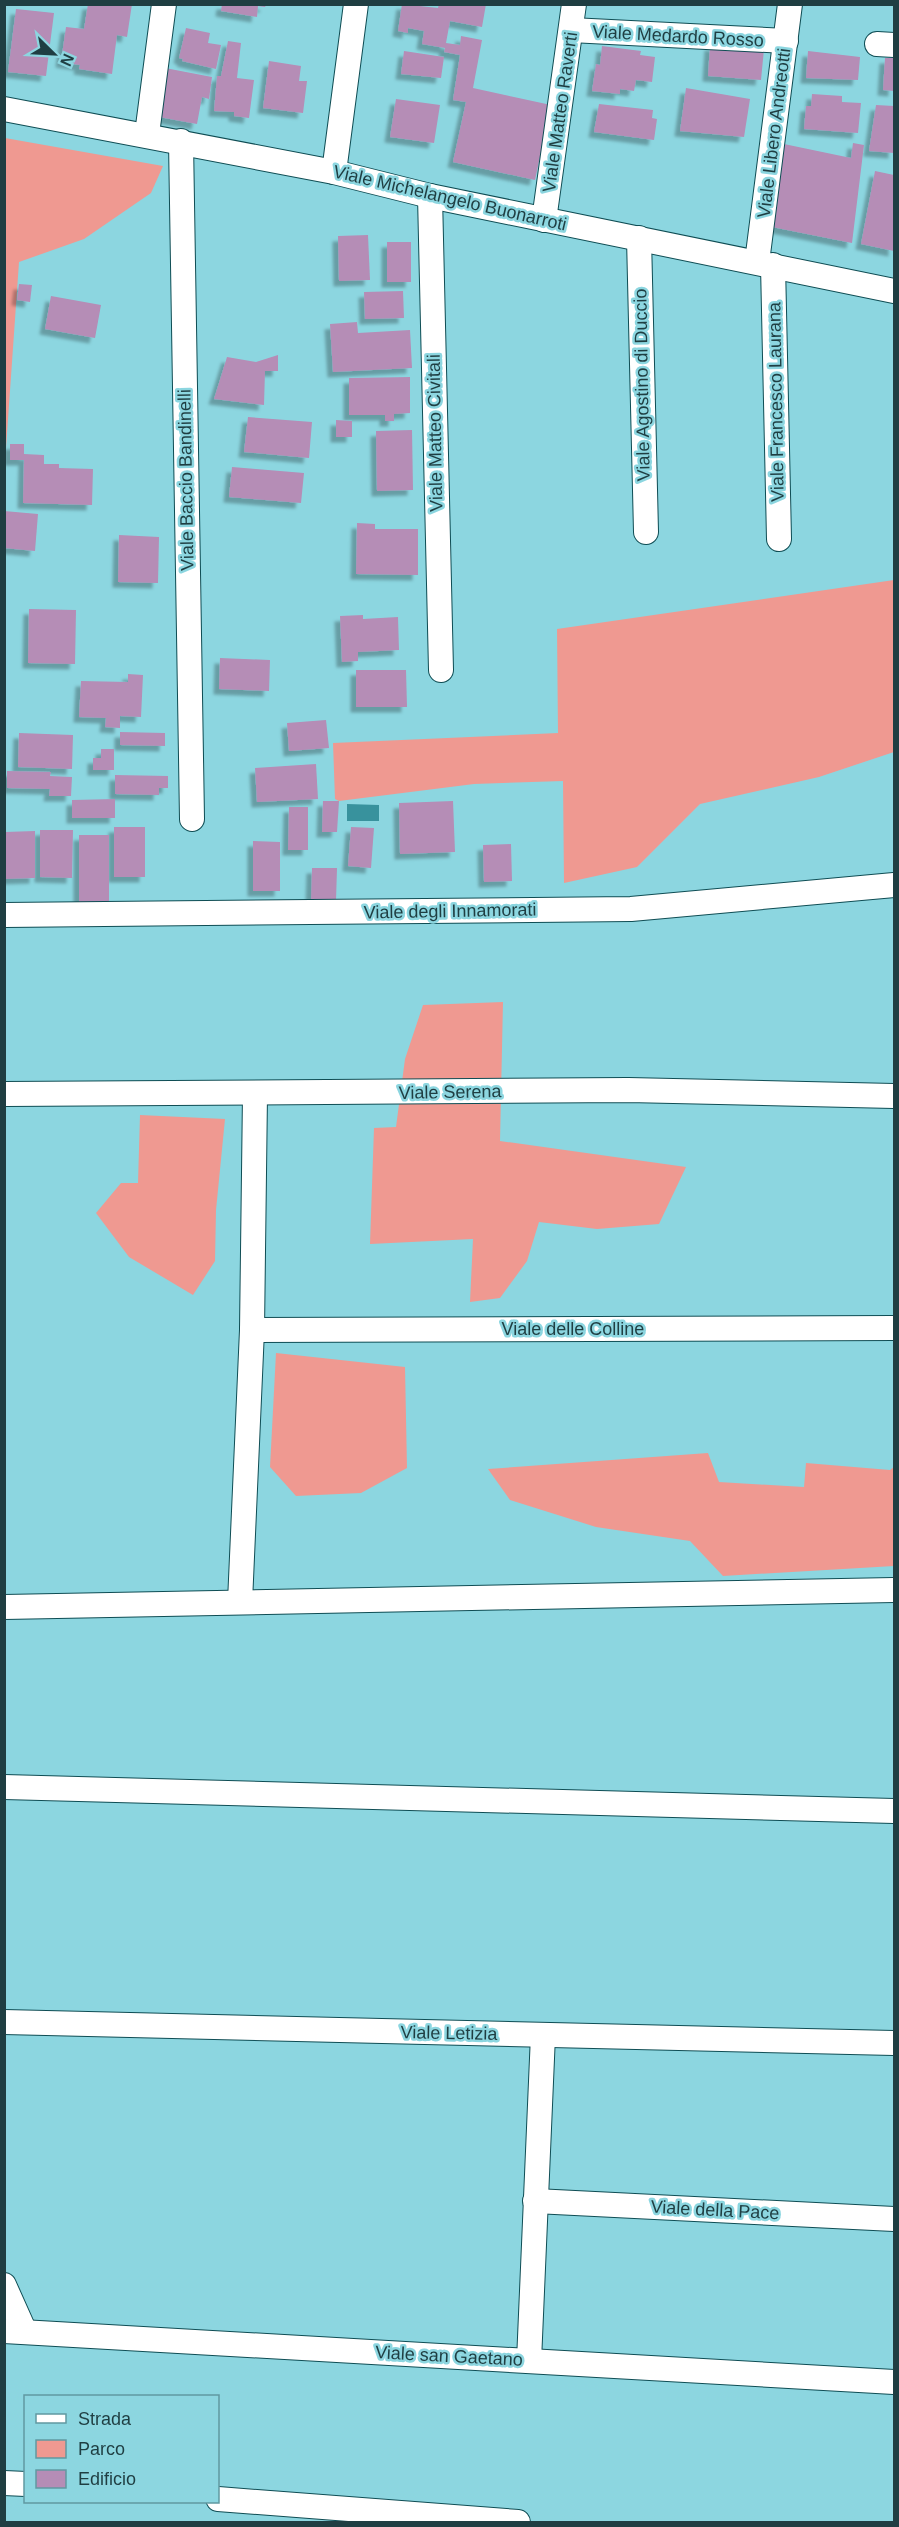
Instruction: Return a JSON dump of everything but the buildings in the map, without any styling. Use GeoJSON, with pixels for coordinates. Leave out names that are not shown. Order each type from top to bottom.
{"type":"FeatureCollection","features":[{"type":"Feature","properties":{"kind":"street"},"geometry":{"type":"LineString","coordinates":[[147,134],[164,4]]}},
{"type":"Feature","properties":{"kind":"street"},"geometry":{"type":"LineString","coordinates":[[334,172],[356,4]]}},
{"type":"Feature","properties":{"kind":"street","name":"Viale Matteo Raverti"},"geometry":{"type":"LineString","coordinates":[[544,220],[574,4]]}},
{"type":"Feature","properties":{"kind":"street","name":"Viale Libero Andreotti"},"geometry":{"type":"LineString","coordinates":[[765,263],[790,4]]}},
{"type":"Feature","properties":{"kind":"street","name":"Viale Medardo Rosso"},"geometry":{"type":"LineString","coordinates":[[571,30],[786,41]]}},
{"type":"Feature","properties":{"kind":"street","name":"Viale Michelangelo Buonarroti"},"geometry":{"type":"LineString","coordinates":[[4,109],[147,134],[334,172],[430,196],[894,291]]}},
{"type":"Feature","properties":{"kind":"street","name":"Viale Baccio Bandinelli"},"geometry":{"type":"LineString","coordinates":[[181,141],[192,819]]}},
{"type":"Feature","properties":{"kind":"street","name":"Viale Matteo Civitali"},"geometry":{"type":"LineString","coordinates":[[430,196],[441,670]]}},
{"type":"Feature","properties":{"kind":"street","name":"Viale Agostino di Duccio"},"geometry":{"type":"LineString","coordinates":[[639,238],[646,532]]}},
{"type":"Feature","properties":{"kind":"street","name":"Viale Francesco Laurana"},"geometry":{"type":"LineString","coordinates":[[765,263],[778,540]]}},
{"type":"Feature","properties":{"kind":"street","name":"Viale degli Innamorati"},"geometry":{"type":"LineString","coordinates":[[4,915],[631,909],[894,885]]}},
{"type":"Feature","properties":{"kind":"street","name":"Viale Serena"},"geometry":{"type":"LineString","coordinates":[[4,1094],[628,1090],[894,1096]]}},
{"type":"Feature","properties":{"kind":"street"},"geometry":{"type":"LineString","coordinates":[[240,1602],[252,1330],[255,1094]]}},
{"type":"Feature","properties":{"kind":"street","name":"Viale delle Colline"},"geometry":{"type":"LineString","coordinates":[[252,1330],[894,1328]]}},
{"type":"Feature","properties":{"kind":"street"},"geometry":{"type":"LineString","coordinates":[[4,1607],[894,1590]]}},
{"type":"Feature","properties":{"kind":"street"},"geometry":{"type":"LineString","coordinates":[[4,1787],[894,1811]]}},
{"type":"Feature","properties":{"kind":"street","name":"Viale Letizia"},"geometry":{"type":"LineString","coordinates":[[4,2022],[894,2043]]}},
{"type":"Feature","properties":{"kind":"street"},"geometry":{"type":"LineString","coordinates":[[529,2361],[534,2201],[543,2035]]}},
{"type":"Feature","properties":{"kind":"street","name":"Viale della Pace"},"geometry":{"type":"LineString","coordinates":[[534,2201],[894,2219]]}},
{"type":"Feature","properties":{"kind":"street"},"geometry":{"type":"LineString","coordinates":[[4,2285],[15,2331]]}},
{"type":"Feature","properties":{"kind":"street","name":"Viale san Gaetano"},"geometry":{"type":"LineString","coordinates":[[15,2331],[894,2382]]}},
{"type":"Feature","properties":{"kind":"street"},"geometry":{"type":"LineString","coordinates":[[4,2483],[24,2484]]}},
{"type":"Feature","properties":{"kind":"street"},"geometry":{"type":"LineString","coordinates":[[219,2499],[518,2523]]}},
{"type":"Feature","properties":{"kind":"green space"},"geometry":{"type":"Polygon","coordinates":[[[5,138],[163,166],[151,193],[84,239],[19,262],[5,462],[5,138]]]}},
{"type":"Feature","properties":{"kind":"green space"},"geometry":{"type":"Polygon","coordinates":[[[894,580],[894,752],[819,777],[700,804],[637,867],[564,883],[563,781],[474,784],[339,801],[335,799],[333,743],[558,733],[557,629],[894,580]]]}},
{"type":"Feature","properties":{"kind":"green space"},"geometry":{"type":"Polygon","coordinates":[[[503,1002],[500,1141],[686,1167],[659,1224],[597,1229],[539,1222],[527,1261],[500,1298],[470,1302],[473,1239],[370,1244],[374,1128],[396,1127],[405,1059],[423,1005],[503,1002]]]}},
{"type":"Feature","properties":{"kind":"green space"},"geometry":{"type":"Polygon","coordinates":[[[140,1115],[225,1119],[216,1210],[215,1261],[193,1295],[129,1257],[96,1213],[121,1183],[138,1183],[140,1115]]]}},
{"type":"Feature","properties":{"kind":"green space"},"geometry":{"type":"Polygon","coordinates":[[[276,1353],[405,1367],[407,1468],[361,1493],[296,1496],[270,1467],[276,1353]]]}},
{"type":"Feature","properties":{"kind":"green space"},"geometry":{"type":"Polygon","coordinates":[[[708,1453],[719,1482],[804,1487],[806,1463],[890,1470],[894,1467],[894,1566],[723,1576],[690,1541],[596,1527],[510,1500],[488,1469],[708,1453]]]}},
{"type":"Feature","properties":{"kind":"water"},"geometry":{"type":"Polygon","coordinates":[[[347,804],[379,805],[379,821],[347,821],[347,804]]]}}]}
